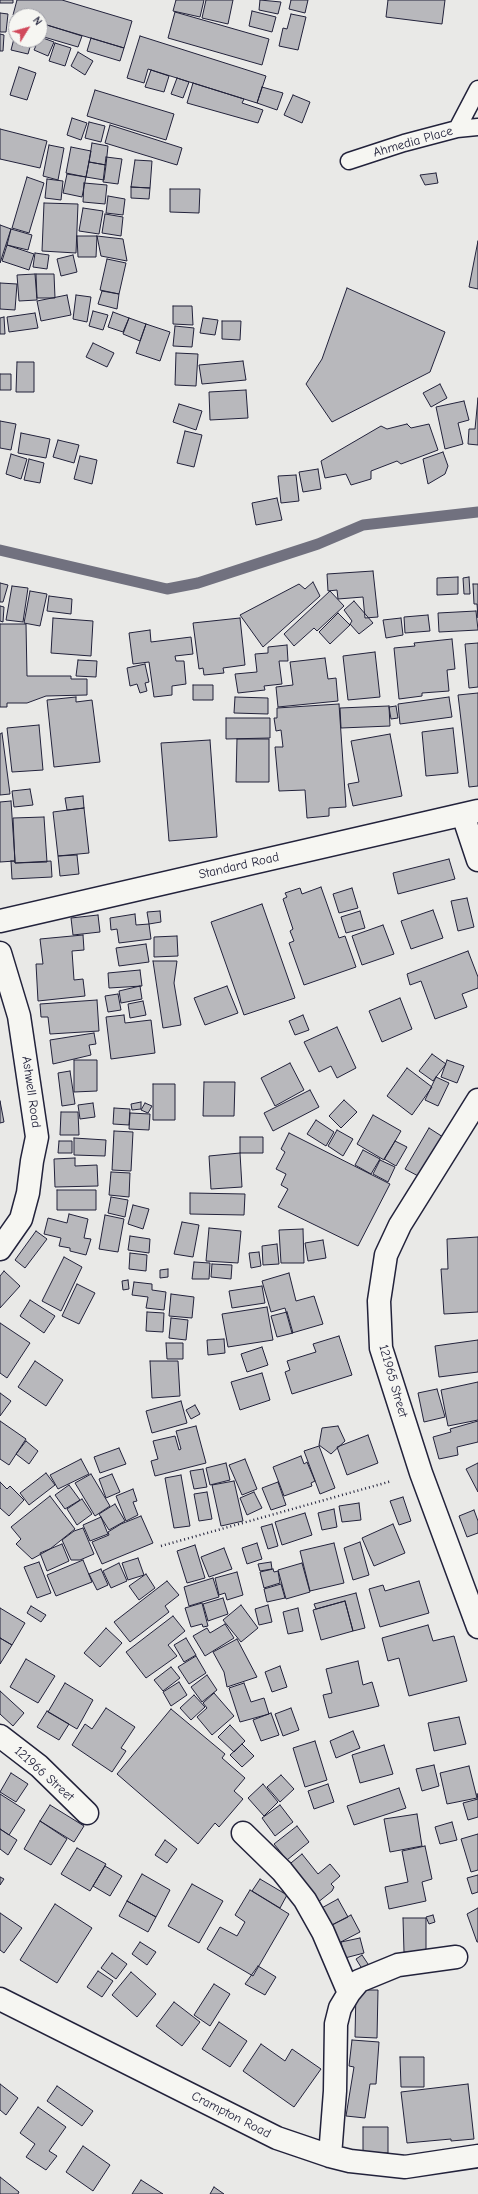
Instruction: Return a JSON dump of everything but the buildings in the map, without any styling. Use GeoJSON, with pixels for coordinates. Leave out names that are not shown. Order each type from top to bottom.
{"type":"FeatureCollection","features":[{"type":"Feature","properties":{"kind":"street"},"geometry":{"type":"LineString","coordinates":[[470,813],[478,860]]}},
{"type":"Feature","properties":{"kind":"street","name":"Standard Road"},"geometry":{"type":"LineString","coordinates":[[0,921],[470,813]]}},
{"type":"Feature","properties":{"kind":"street","name":"Ashwell Road"},"geometry":{"type":"LineString","coordinates":[[0,953],[19,1016],[38,1137],[32,1161],[28,1193],[21,1219],[0,1249]]}},
{"type":"Feature","properties":{"kind":"street","name":"121965 Street"},"geometry":{"type":"LineString","coordinates":[[478,1100],[400,1225],[386,1255],[379,1301],[381,1348],[421,1473],[478,1627]]}},
{"type":"Feature","properties":{"kind":"street","name":"121966 Street"},"geometry":{"type":"LineString","coordinates":[[0,1736],[38,1766],[87,1813]]}},
{"type":"Feature","properties":{"kind":"street"},"geometry":{"type":"LineString","coordinates":[[243,1833],[282,1871],[305,1900],[323,1932],[349,1993]]}},
{"type":"Feature","properties":{"kind":"street"},"geometry":{"type":"LineString","coordinates":[[330,2156],[335,2091],[336,2024],[340,2008],[349,1993],[359,1981],[393,1967],[456,1957]]}},
{"type":"Feature","properties":{"kind":"street","name":"Crampton Road"},"geometry":{"type":"LineString","coordinates":[[0,1999],[277,2138],[330,2156],[405,2167],[478,2156]]}},
{"type":"Feature","properties":{"kind":"lane"},"geometry":{"type":"LineString","coordinates":[[457,129],[478,89]]}},
{"type":"Feature","properties":{"kind":"lane","name":"Ahmedia Place"},"geometry":{"type":"LineString","coordinates":[[349,161],[404,143],[457,129],[478,127]]}},
{"type":"Feature","properties":{"kind":"path"},"geometry":{"type":"LineString","coordinates":[[161,1546],[421,1473]]}},
{"type":"Feature","properties":{"kind":"waterway"},"geometry":{"type":"LineString","coordinates":[[0,550],[167,589],[198,583],[318,544],[363,525],[478,512]]}}]}
